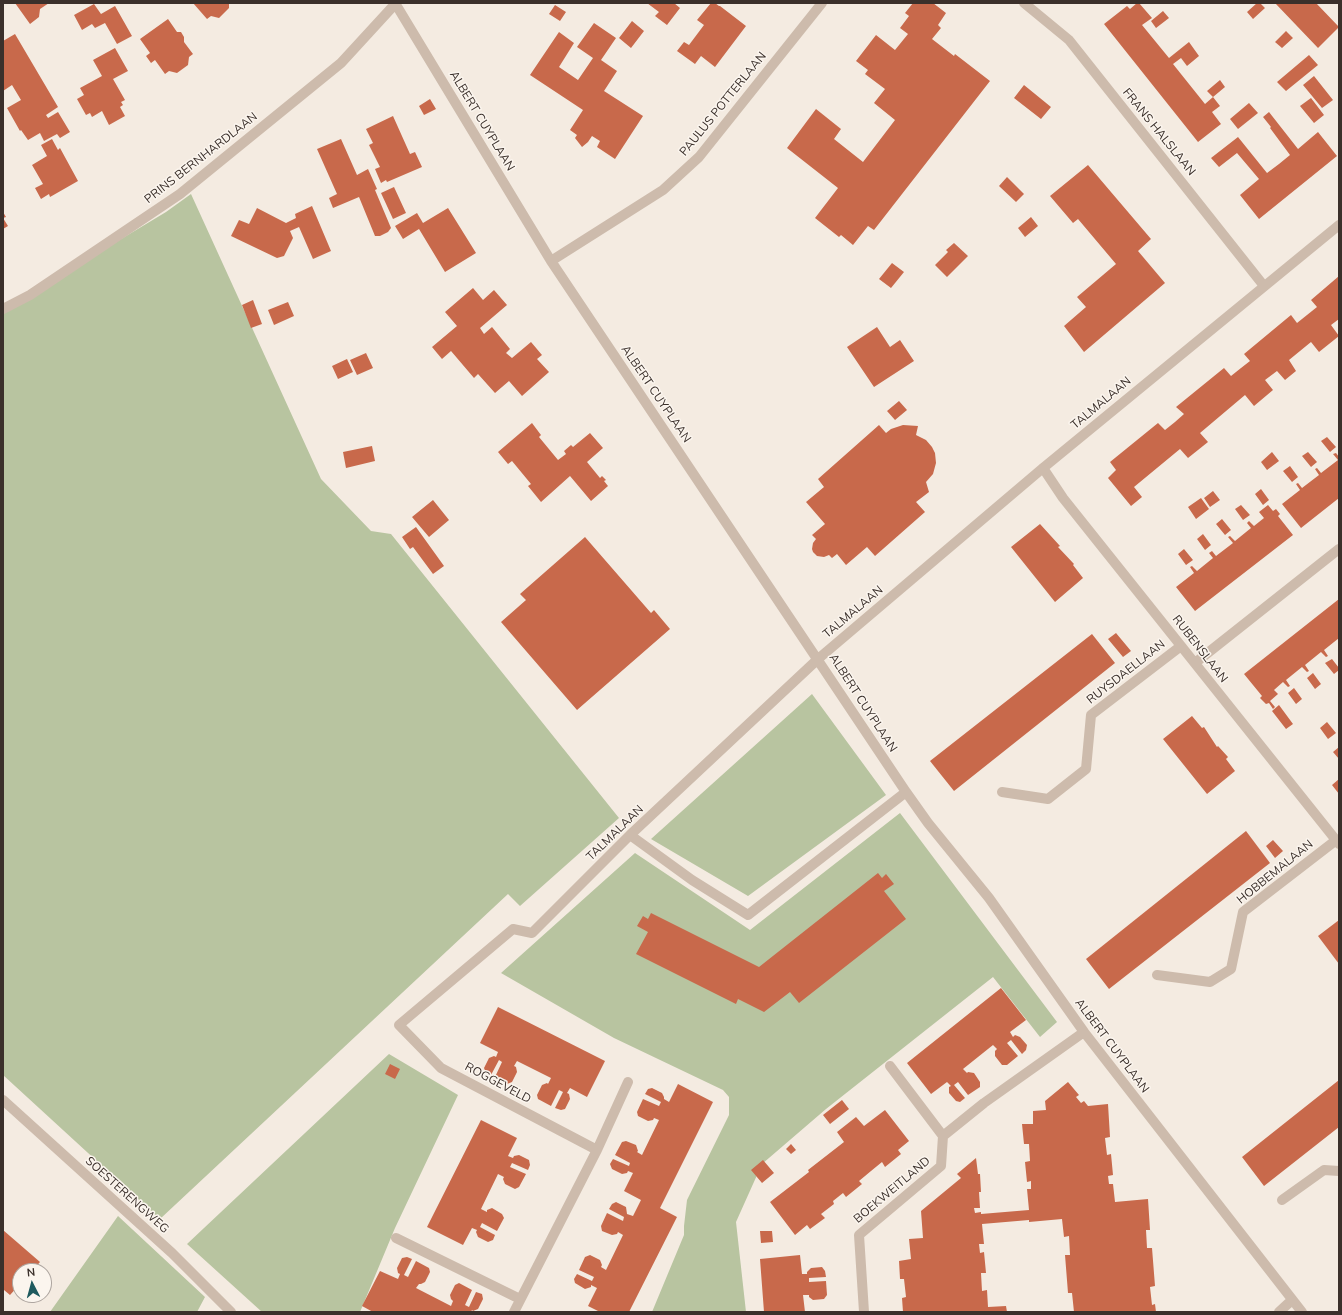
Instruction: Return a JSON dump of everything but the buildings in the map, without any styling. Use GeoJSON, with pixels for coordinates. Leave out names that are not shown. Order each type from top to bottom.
{"type":"FeatureCollection","features":[{"type":"Feature","properties":{"kind":"street","name":"ALBERT CUYPLAAN"},"geometry":{"type":"LineString","coordinates":[[396,3],[551,261],[906,792],[928,823],[989,898],[1084,1032],[1302,1312]]}},
{"type":"Feature","properties":{"kind":"street","name":"PRINS BERNHARDLAAN"},"geometry":{"type":"LineString","coordinates":[[3,309],[30,295],[180,194],[341,63],[396,3]]}},
{"type":"Feature","properties":{"kind":"street","name":"PAULUS POTTERLAAN"},"geometry":{"type":"LineString","coordinates":[[551,261],[663,190],[699,157],[822,3]]}},
{"type":"Feature","properties":{"kind":"street","name":"FRANS HALSLAAN"},"geometry":{"type":"LineString","coordinates":[[1024,3],[1069,40],[1264,286]]}},
{"type":"Feature","properties":{"kind":"street","name":"TALMALAAN"},"geometry":{"type":"LineString","coordinates":[[399,1025],[513,929],[532,933],[630,835],[818,659],[1043,468],[1339,225]]}},
{"type":"Feature","properties":{"kind":"street","name":"RUBENSLAAN"},"geometry":{"type":"LineString","coordinates":[[1043,468],[1063,498],[1337,843]]}},
{"type":"Feature","properties":{"kind":"street"},"geometry":{"type":"LineString","coordinates":[[1195,663],[1339,549]]}},
{"type":"Feature","properties":{"kind":"street","name":"RUYSDAELLAAN"},"geometry":{"type":"LineString","coordinates":[[1002,792],[1048,799],[1086,769],[1091,715],[1181,646]]}},
{"type":"Feature","properties":{"kind":"street"},"geometry":{"type":"LineString","coordinates":[[630,835],[692,880],[748,915],[906,792]]}},
{"type":"Feature","properties":{"kind":"street","name":"HOBBEMALAAN"},"geometry":{"type":"LineString","coordinates":[[1157,975],[1210,982],[1231,969],[1243,912],[1337,843]]}},
{"type":"Feature","properties":{"kind":"street","name":"ROGGEVELD"},"geometry":{"type":"LineString","coordinates":[[399,1025],[441,1068],[597,1150]]}},
{"type":"Feature","properties":{"kind":"street"},"geometry":{"type":"LineString","coordinates":[[890,1066],[943,1136],[984,1103],[1084,1032]]}},
{"type":"Feature","properties":{"kind":"street"},"geometry":{"type":"LineString","coordinates":[[514,1312],[597,1150],[628,1082]]}},
{"type":"Feature","properties":{"kind":"street","name":"SOESTERENGWEG"},"geometry":{"type":"LineString","coordinates":[[3,1100],[172,1253],[231,1312]]}},
{"type":"Feature","properties":{"kind":"street","name":"BOEKWEITLAND"},"geometry":{"type":"LineString","coordinates":[[864,1312],[859,1235],[942,1166],[943,1136]]}},
{"type":"Feature","properties":{"kind":"street"},"geometry":{"type":"LineString","coordinates":[[1282,1200],[1324,1170],[1339,1172]]}},
{"type":"Feature","properties":{"kind":"street"},"geometry":{"type":"LineString","coordinates":[[396,1238],[520,1299]]}},
{"type":"Feature","properties":{"kind":"street"},"geometry":{"type":"LineString","coordinates":[[1279,1312],[1292,1300]]}},
{"type":"Feature","properties":{"kind":"green space"},"geometry":{"type":"Polygon","coordinates":[[[191,194],[321,479],[371,531],[391,534],[619,818],[520,906],[508,894],[160,1219],[3,1075],[3,310],[166,212],[191,194]]]}},
{"type":"Feature","properties":{"kind":"green space"},"geometry":{"type":"Polygon","coordinates":[[[812,694],[886,795],[748,896],[651,839],[812,694]]]}},
{"type":"Feature","properties":{"kind":"green space"},"geometry":{"type":"Polygon","coordinates":[[[900,813],[1057,1022],[1040,1037],[993,977],[826,1109],[762,1164],[736,1222],[746,1312],[652,1312],[684,1235],[687,1200],[729,1115],[729,1097],[723,1090],[614,1038],[501,973],[635,853],[750,930],[900,813]]]}},
{"type":"Feature","properties":{"kind":"green space"},"geometry":{"type":"Polygon","coordinates":[[[389,1054],[458,1095],[395,1228],[360,1312],[262,1312],[187,1244],[389,1054]]]}},
{"type":"Feature","properties":{"kind":"green space"},"geometry":{"type":"Polygon","coordinates":[[[118,1216],[205,1297],[197,1312],[50,1312],[118,1216]]]}}]}
